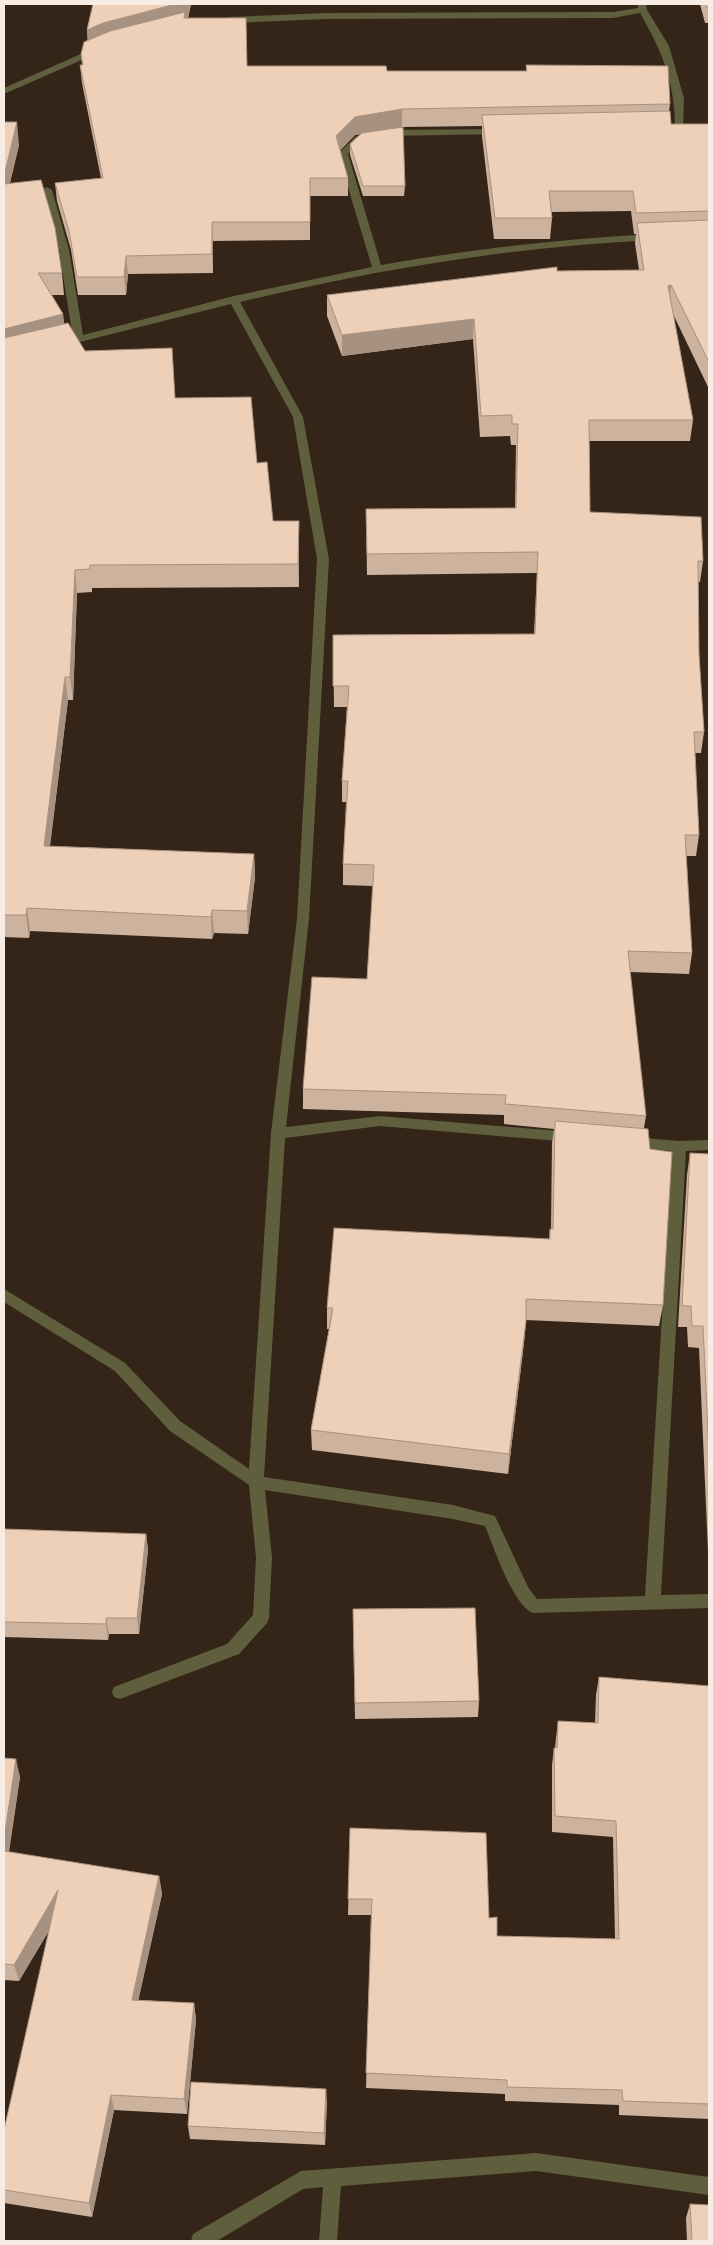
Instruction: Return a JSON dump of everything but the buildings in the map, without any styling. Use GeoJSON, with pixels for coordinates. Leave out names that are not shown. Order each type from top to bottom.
{"type":"FeatureCollection","features":[{"type":"Feature","properties":{"kind":"street"},"geometry":{"type":"LineString","coordinates":[[324,4],[326,16]]}},
{"type":"Feature","properties":{"kind":"street"},"geometry":{"type":"LineString","coordinates":[[215,21],[326,16],[613,15],[642,7],[664,46],[679,98],[680,127],[656,128]]}},
{"type":"Feature","properties":{"kind":"street"},"geometry":{"type":"LineString","coordinates":[[4,91],[108,45]]}},
{"type":"Feature","properties":{"kind":"street"},"geometry":{"type":"LineString","coordinates":[[377,268],[344,154],[358,139],[388,133],[508,132]]}},
{"type":"Feature","properties":{"kind":"street"},"geometry":{"type":"LineString","coordinates":[[47,190],[64,250],[78,339]]}},
{"type":"Feature","properties":{"kind":"street"},"geometry":{"type":"LineString","coordinates":[[46,347],[234,299],[377,268],[522,245],[661,237]]}},
{"type":"Feature","properties":{"kind":"street"},"geometry":{"type":"LineString","coordinates":[[120,1692],[233,1649],[261,1618],[264,1558],[256,1482],[278,1133],[303,919],[323,559],[298,417],[234,299]]}},
{"type":"Feature","properties":{"kind":"street"},"geometry":{"type":"LineString","coordinates":[[278,1133],[380,1121],[583,1138]]}},
{"type":"Feature","properties":{"kind":"street"},"geometry":{"type":"LineString","coordinates":[[621,1141],[679,1146],[709,1145]]}},
{"type":"Feature","properties":{"kind":"street"},"geometry":{"type":"LineString","coordinates":[[653,1601],[679,1146]]}},
{"type":"Feature","properties":{"kind":"street"},"geometry":{"type":"LineString","coordinates":[[4,1295],[120,1367],[175,1426],[256,1482],[453,1512],[490,1521],[522,1592],[533,1606],[552,1607],[653,1601],[709,1601]]}},
{"type":"Feature","properties":{"kind":"street"},"geometry":{"type":"LineString","coordinates":[[200,2241],[301,2180],[536,2162],[709,2186]]}},
{"type":"Feature","properties":{"kind":"street"},"geometry":{"type":"LineString","coordinates":[[328,2241],[333,2177]]}}]}
